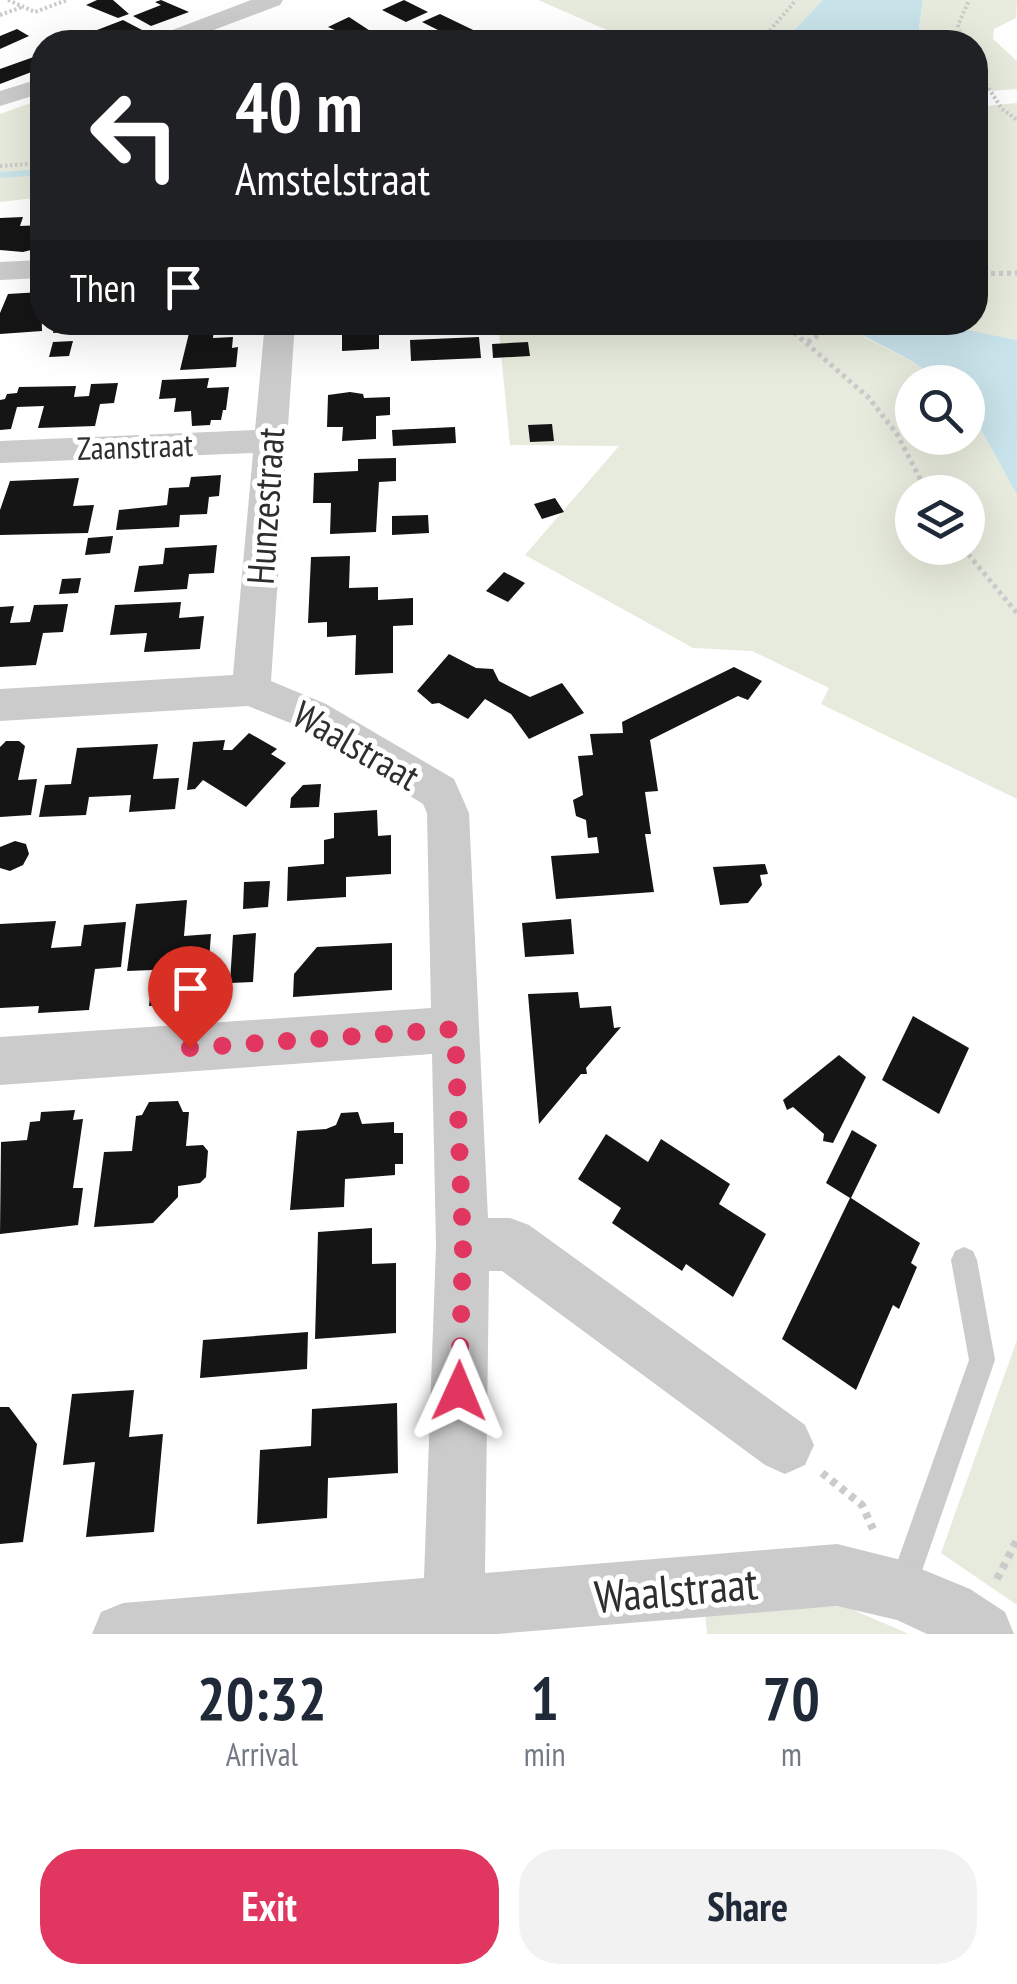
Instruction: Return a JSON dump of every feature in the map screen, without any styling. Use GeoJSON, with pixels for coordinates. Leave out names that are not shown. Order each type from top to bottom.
{"type":"FeatureCollection","features":[{"type":"Feature","properties":{"kind":"street"},"geometry":{"type":"LineString","coordinates":[[193,30],[272,0]]}},
{"type":"Feature","properties":{"kind":"street"},"geometry":{"type":"LineString","coordinates":[[0,100],[30,89]]}},
{"type":"Feature","properties":{"kind":"street"},"geometry":{"type":"LineString","coordinates":[[0,271],[30,270]]}},
{"type":"Feature","properties":{"kind":"street","name":"Hunzestraat"},"geometry":{"type":"LineString","coordinates":[[251,690],[279,335]]}},
{"type":"Feature","properties":{"kind":"street","name":"Zaanstraat"},"geometry":{"type":"LineString","coordinates":[[0,452],[270,441]]}},
{"type":"Feature","properties":{"kind":"street","name":"Waalstraat"},"geometry":{"type":"LineString","coordinates":[[0,705],[251,690],[312,716],[439,792],[448,813],[463,1246],[454,1609]]}},
{"type":"Feature","properties":{"kind":"street"},"geometry":{"type":"LineString","coordinates":[[0,1060],[455,1029]]}},
{"type":"Feature","properties":{"kind":"street"},"geometry":{"type":"LineString","coordinates":[[463,1246],[510,1244],[785,1445]]}},
{"type":"Feature","properties":{"kind":"street","name":"Waalstraat"},"geometry":{"type":"LineString","coordinates":[[123,1634],[838,1576],[902,1588],[961,1618],[983,1634]]}},
{"type":"Feature","properties":{"kind":"lane"},"geometry":{"type":"LineString","coordinates":[[902,1588],[982,1360],[964,1260]]}},
{"type":"Feature","properties":{"kind":"path"},"geometry":{"type":"LineString","coordinates":[[8,0],[35,12],[68,0]]}},
{"type":"Feature","properties":{"kind":"path"},"geometry":{"type":"LineString","coordinates":[[770,30],[796,0]]}},
{"type":"Feature","properties":{"kind":"path"},"geometry":{"type":"LineString","coordinates":[[959,30],[968,0]]}},
{"type":"Feature","properties":{"kind":"path"},"geometry":{"type":"LineString","coordinates":[[0,15],[23,7]]}},
{"type":"Feature","properties":{"kind":"path"},"geometry":{"type":"LineString","coordinates":[[988,88],[1002,109],[1017,120]]}},
{"type":"Feature","properties":{"kind":"path"},"geometry":{"type":"LineString","coordinates":[[0,166],[30,164]]}},
{"type":"Feature","properties":{"kind":"path"},"geometry":{"type":"LineString","coordinates":[[988,274],[1017,273]]}},
{"type":"Feature","properties":{"kind":"path"},"geometry":{"type":"LineString","coordinates":[[799,335],[870,398],[897,434],[919,475]]}},
{"type":"Feature","properties":{"kind":"path"},"geometry":{"type":"LineString","coordinates":[[808,342],[818,335]]}},
{"type":"Feature","properties":{"kind":"path"},"geometry":{"type":"LineString","coordinates":[[977,565],[1017,613]]}},
{"type":"Feature","properties":{"kind":"path"},"geometry":{"type":"LineString","coordinates":[[785,1445],[862,1506],[902,1588]]}},
{"type":"Feature","properties":{"kind":"shaded area"},"geometry":{"type":"Polygon","coordinates":[[[538,0],[823,0],[794,30],[607,30],[538,0]]]}},
{"type":"Feature","properties":{"kind":"shaded area"},"geometry":{"type":"Polygon","coordinates":[[[923,0],[1017,0],[1016,18],[994,29],[993,39],[1017,61],[1017,89],[988,91],[988,30],[919,30],[923,0]]]}},
{"type":"Feature","properties":{"kind":"shaded area"},"geometry":{"type":"Polygon","coordinates":[[[30,103],[30,198],[0,202],[0,114],[30,103]]]}},
{"type":"Feature","properties":{"kind":"shaded area"},"geometry":{"type":"Polygon","coordinates":[[[1017,103],[1017,340],[988,334],[988,106],[1017,103]]]}},
{"type":"Feature","properties":{"kind":"shaded area"},"geometry":{"type":"Polygon","coordinates":[[[499,335],[866,335],[918,365],[895,365],[895,455],[985,455],[985,437],[1017,495],[1017,799],[821,704],[829,688],[752,651],[693,648],[525,555],[619,446],[510,445],[499,335]]]}},
{"type":"Feature","properties":{"kind":"shaded area"},"geometry":{"type":"Polygon","coordinates":[[[1017,1340],[1017,1605],[941,1553],[1017,1340]]]}},
{"type":"Feature","properties":{"kind":"shaded area"},"geometry":{"type":"Polygon","coordinates":[[[844,1606],[909,1634],[707,1634],[705,1613],[844,1606]]]}},
{"type":"Feature","properties":{"kind":"water"},"geometry":{"type":"Polygon","coordinates":[[[823,0],[923,0],[919,30],[794,30],[823,0]]]}},
{"type":"Feature","properties":{"kind":"water"},"geometry":{"type":"Polygon","coordinates":[[[988,334],[1017,340],[1017,495],[985,437],[985,365],[918,365],[864,336],[988,334]]]}},
{"type":"Feature","properties":{"kind":"building"},"geometry":{"type":"Polygon","coordinates":[[[113,0],[129,14],[118,18],[86,5],[113,0]]]}},
{"type":"Feature","properties":{"kind":"building"},"geometry":{"type":"Polygon","coordinates":[[[161,0],[189,12],[151,26],[133,16],[161,5],[155,2],[161,0]]]}},
{"type":"Feature","properties":{"kind":"building"},"geometry":{"type":"Polygon","coordinates":[[[404,0],[428,12],[406,22],[382,10],[404,0]]]}},
{"type":"Feature","properties":{"kind":"building"},"geometry":{"type":"Polygon","coordinates":[[[440,14],[473,30],[438,30],[422,22],[440,14]]]}},
{"type":"Feature","properties":{"kind":"building"},"geometry":{"type":"Polygon","coordinates":[[[349,17],[369,30],[335,30],[328,27],[349,17]]]}},
{"type":"Feature","properties":{"kind":"building"},"geometry":{"type":"Polygon","coordinates":[[[123,20],[142,30],[97,30],[123,20]]]}},
{"type":"Feature","properties":{"kind":"building"},"geometry":{"type":"Polygon","coordinates":[[[17,29],[29,36],[0,49],[0,36],[17,29]]]}},
{"type":"Feature","properties":{"kind":"building"},"geometry":{"type":"Polygon","coordinates":[[[30,58],[30,73],[0,84],[0,69],[30,58]]]}},
{"type":"Feature","properties":{"kind":"building"},"geometry":{"type":"Polygon","coordinates":[[[23,217],[20,226],[30,226],[30,250],[0,250],[0,218],[23,217]]]}},
{"type":"Feature","properties":{"kind":"building"},"geometry":{"type":"Polygon","coordinates":[[[30,293],[30,332],[0,334],[0,313],[8,294],[30,293]]]}},
{"type":"Feature","properties":{"kind":"building"},"geometry":{"type":"Polygon","coordinates":[[[189,335],[233,337],[232,348],[238,347],[236,367],[180,370],[189,335]]]}},
{"type":"Feature","properties":{"kind":"building"},"geometry":{"type":"Polygon","coordinates":[[[342,335],[379,335],[379,349],[342,351],[342,335]]]}},
{"type":"Feature","properties":{"kind":"building"},"geometry":{"type":"Polygon","coordinates":[[[479,337],[481,358],[411,361],[410,340],[479,337]]]}},
{"type":"Feature","properties":{"kind":"building"},"geometry":{"type":"Polygon","coordinates":[[[73,341],[69,356],[49,357],[53,342],[73,341]]]}},
{"type":"Feature","properties":{"kind":"building"},"geometry":{"type":"Polygon","coordinates":[[[528,342],[530,356],[493,358],[492,344],[528,342]]]}},
{"type":"Feature","properties":{"kind":"building"},"geometry":{"type":"Polygon","coordinates":[[[209,378],[207,388],[229,387],[221,420],[211,420],[210,425],[192,426],[191,411],[174,412],[176,398],[159,399],[162,380],[209,378]]]}},
{"type":"Feature","properties":{"kind":"building"},"geometry":{"type":"Polygon","coordinates":[[[118,383],[114,403],[100,404],[95,426],[38,428],[44,406],[17,407],[11,429],[0,430],[0,400],[17,393],[19,387],[76,386],[74,397],[89,396],[91,384],[118,383]]]}},
{"type":"Feature","properties":{"kind":"building"},"geometry":{"type":"Polygon","coordinates":[[[363,394],[364,398],[390,397],[390,415],[376,416],[376,439],[342,441],[343,427],[327,427],[328,395],[363,394]]]}},
{"type":"Feature","properties":{"kind":"building"},"geometry":{"type":"Polygon","coordinates":[[[552,424],[554,441],[530,442],[528,425],[552,424]]]}},
{"type":"Feature","properties":{"kind":"building"},"geometry":{"type":"Polygon","coordinates":[[[455,427],[456,443],[393,446],[392,430],[455,427]]]}},
{"type":"Feature","properties":{"kind":"building"},"geometry":{"type":"Polygon","coordinates":[[[396,458],[396,481],[379,482],[376,532],[330,534],[331,503],[313,503],[314,473],[358,471],[358,459],[396,458]]]}},
{"type":"Feature","properties":{"kind":"building"},"geometry":{"type":"Polygon","coordinates":[[[221,475],[219,496],[209,497],[207,514],[180,515],[179,527],[116,530],[119,510],[167,505],[169,488],[189,487],[191,477],[221,475]]]}},
{"type":"Feature","properties":{"kind":"building"},"geometry":{"type":"Polygon","coordinates":[[[79,478],[73,506],[94,505],[88,533],[0,535],[0,510],[10,481],[79,478]]]}},
{"type":"Feature","properties":{"kind":"building"},"geometry":{"type":"Polygon","coordinates":[[[555,498],[564,512],[542,519],[534,504],[555,498]]]}},
{"type":"Feature","properties":{"kind":"building"},"geometry":{"type":"Polygon","coordinates":[[[428,515],[429,533],[392,535],[392,516],[428,515]]]}},
{"type":"Feature","properties":{"kind":"building"},"geometry":{"type":"Polygon","coordinates":[[[113,536],[110,553],[85,555],[88,538],[113,536]]]}},
{"type":"Feature","properties":{"kind":"building"},"geometry":{"type":"Polygon","coordinates":[[[217,545],[214,573],[189,574],[187,589],[134,592],[139,566],[163,564],[165,548],[217,545]]]}},
{"type":"Feature","properties":{"kind":"building"},"geometry":{"type":"Polygon","coordinates":[[[350,556],[349,588],[378,587],[378,600],[413,598],[413,625],[393,626],[393,673],[355,675],[356,635],[327,637],[327,622],[308,623],[311,557],[350,556]]]}},
{"type":"Feature","properties":{"kind":"building"},"geometry":{"type":"Polygon","coordinates":[[[504,572],[525,583],[508,602],[486,591],[504,572]]]}},
{"type":"Feature","properties":{"kind":"building"},"geometry":{"type":"Polygon","coordinates":[[[81,578],[78,593],[59,594],[62,579],[81,578]]]}},
{"type":"Feature","properties":{"kind":"building"},"geometry":{"type":"Polygon","coordinates":[[[181,602],[179,618],[204,616],[200,649],[144,652],[147,633],[110,635],[115,605],[181,602]]]}},
{"type":"Feature","properties":{"kind":"building"},"geometry":{"type":"Polygon","coordinates":[[[68,604],[63,632],[43,633],[36,665],[0,667],[0,607],[14,606],[10,623],[30,622],[34,605],[68,604]]]}},
{"type":"Feature","properties":{"kind":"building"},"geometry":{"type":"Polygon","coordinates":[[[449,654],[476,668],[493,669],[499,681],[530,697],[562,683],[584,713],[529,739],[511,714],[485,699],[468,719],[439,703],[432,704],[417,691],[449,654]]]}},
{"type":"Feature","properties":{"kind":"building"},"geometry":{"type":"Polygon","coordinates":[[[734,667],[762,681],[748,700],[738,696],[650,740],[658,791],[645,792],[651,834],[645,834],[654,892],[556,899],[551,856],[599,853],[597,837],[588,838],[586,820],[576,816],[573,800],[583,795],[578,756],[593,755],[590,734],[623,733],[622,722],[734,667]]]}},
{"type":"Feature","properties":{"kind":"building"},"geometry":{"type":"Polygon","coordinates":[[[249,733],[277,749],[271,754],[286,763],[246,807],[203,780],[195,789],[187,790],[193,742],[225,740],[223,750],[232,750],[249,733]]]}},
{"type":"Feature","properties":{"kind":"building"},"geometry":{"type":"Polygon","coordinates":[[[6,741],[19,741],[25,746],[18,780],[37,779],[31,815],[0,817],[0,747],[6,741]]]}},
{"type":"Feature","properties":{"kind":"building"},"geometry":{"type":"Polygon","coordinates":[[[158,744],[153,779],[179,778],[175,809],[129,812],[131,795],[89,797],[86,815],[39,817],[45,785],[71,784],[77,748],[158,744]]]}},
{"type":"Feature","properties":{"kind":"building"},"geometry":{"type":"Polygon","coordinates":[[[321,784],[319,807],[290,808],[291,798],[303,785],[321,784]]]}},
{"type":"Feature","properties":{"kind":"building"},"geometry":{"type":"Polygon","coordinates":[[[377,810],[378,836],[391,835],[391,874],[346,877],[346,897],[287,901],[288,867],[324,864],[324,840],[334,838],[334,813],[377,810]]]}},
{"type":"Feature","properties":{"kind":"building"},"geometry":{"type":"Polygon","coordinates":[[[15,841],[26,844],[29,854],[23,865],[10,871],[0,868],[0,847],[15,841]]]}},
{"type":"Feature","properties":{"kind":"building"},"geometry":{"type":"Polygon","coordinates":[[[765,864],[768,874],[760,875],[762,885],[748,903],[720,905],[713,867],[765,864]]]}},
{"type":"Feature","properties":{"kind":"building"},"geometry":{"type":"Polygon","coordinates":[[[270,881],[268,907],[243,909],[244,882],[270,881]]]}},
{"type":"Feature","properties":{"kind":"building"},"geometry":{"type":"Polygon","coordinates":[[[187,900],[184,936],[211,934],[208,973],[201,973],[199,1003],[149,1006],[153,970],[127,971],[136,904],[187,900]]]}},
{"type":"Feature","properties":{"kind":"building"},"geometry":{"type":"Polygon","coordinates":[[[571,919],[574,954],[525,957],[522,923],[571,919]]]}},
{"type":"Feature","properties":{"kind":"building"},"geometry":{"type":"Polygon","coordinates":[[[56,921],[51,948],[81,946],[84,925],[126,922],[121,967],[95,969],[89,1010],[38,1013],[39,1006],[0,1008],[0,924],[56,921]]]}},
{"type":"Feature","properties":{"kind":"building"},"geometry":{"type":"Polygon","coordinates":[[[256,933],[253,982],[230,983],[233,935],[256,933]]]}},
{"type":"Feature","properties":{"kind":"building"},"geometry":{"type":"Polygon","coordinates":[[[392,943],[392,990],[293,997],[294,974],[317,947],[392,943]]]}},
{"type":"Feature","properties":{"kind":"building"},"geometry":{"type":"Polygon","coordinates":[[[578,992],[580,1008],[611,1006],[614,1028],[621,1027],[586,1068],[587,1074],[581,1074],[539,1124],[528,994],[578,992]]]}},
{"type":"Feature","properties":{"kind":"building"},"geometry":{"type":"Polygon","coordinates":[[[913,1016],[969,1048],[939,1114],[882,1080],[913,1016]]]}},
{"type":"Feature","properties":{"kind":"building"},"geometry":{"type":"Polygon","coordinates":[[[839,1055],[866,1077],[833,1143],[823,1141],[824,1134],[793,1107],[787,1110],[783,1100],[839,1055]]]}},
{"type":"Feature","properties":{"kind":"building"},"geometry":{"type":"Polygon","coordinates":[[[178,1101],[183,1112],[189,1112],[186,1146],[203,1145],[208,1151],[206,1177],[200,1183],[178,1186],[178,1197],[153,1223],[94,1227],[104,1152],[132,1151],[136,1116],[142,1115],[149,1102],[178,1101]]]}},
{"type":"Feature","properties":{"kind":"building"},"geometry":{"type":"Polygon","coordinates":[[[75,1110],[73,1120],[83,1119],[73,1188],[83,1188],[78,1225],[0,1234],[1,1142],[27,1140],[30,1122],[40,1121],[41,1112],[75,1110]]]}},
{"type":"Feature","properties":{"kind":"building"},"geometry":{"type":"Polygon","coordinates":[[[358,1112],[362,1124],[394,1122],[394,1133],[403,1133],[403,1164],[395,1164],[395,1175],[345,1179],[344,1207],[290,1210],[297,1131],[326,1129],[336,1125],[341,1113],[358,1112]]]}},
{"type":"Feature","properties":{"kind":"building"},"geometry":{"type":"Polygon","coordinates":[[[852,1130],[877,1145],[851,1198],[920,1243],[911,1263],[917,1267],[899,1309],[893,1305],[856,1390],[782,1339],[850,1198],[826,1183],[852,1130]]]}},
{"type":"Feature","properties":{"kind":"building"},"geometry":{"type":"Polygon","coordinates":[[[606,1134],[648,1162],[661,1139],[730,1184],[719,1204],[766,1234],[733,1297],[686,1264],[682,1271],[612,1223],[621,1208],[578,1179],[606,1134]]]}},
{"type":"Feature","properties":{"kind":"building"},"geometry":{"type":"Polygon","coordinates":[[[372,1228],[372,1264],[396,1263],[396,1333],[315,1339],[318,1232],[372,1228]]]}},
{"type":"Feature","properties":{"kind":"building"},"geometry":{"type":"Polygon","coordinates":[[[308,1332],[307,1369],[200,1378],[203,1340],[308,1332]]]}},
{"type":"Feature","properties":{"kind":"building"},"geometry":{"type":"Polygon","coordinates":[[[134,1390],[129,1437],[163,1434],[154,1532],[86,1537],[95,1462],[63,1465],[72,1394],[134,1390]]]}},
{"type":"Feature","properties":{"kind":"building"},"geometry":{"type":"Polygon","coordinates":[[[397,1403],[398,1473],[328,1478],[327,1518],[257,1524],[260,1450],[311,1446],[312,1409],[397,1403]]]}},
{"type":"Feature","properties":{"kind":"building"},"geometry":{"type":"Polygon","coordinates":[[[0,1407],[9,1407],[37,1444],[23,1542],[0,1544],[0,1407]]]}},
{"type":"Feature","properties":{"kind":"waterway"},"geometry":{"type":"LineString","coordinates":[[0,175],[30,173]]}},
{"type":"Feature","properties":{"kind":"route"},"geometry":{"type":"LineString","coordinates":[[190,1048],[455,1029],[463,1246],[459,1391]]}}]}
